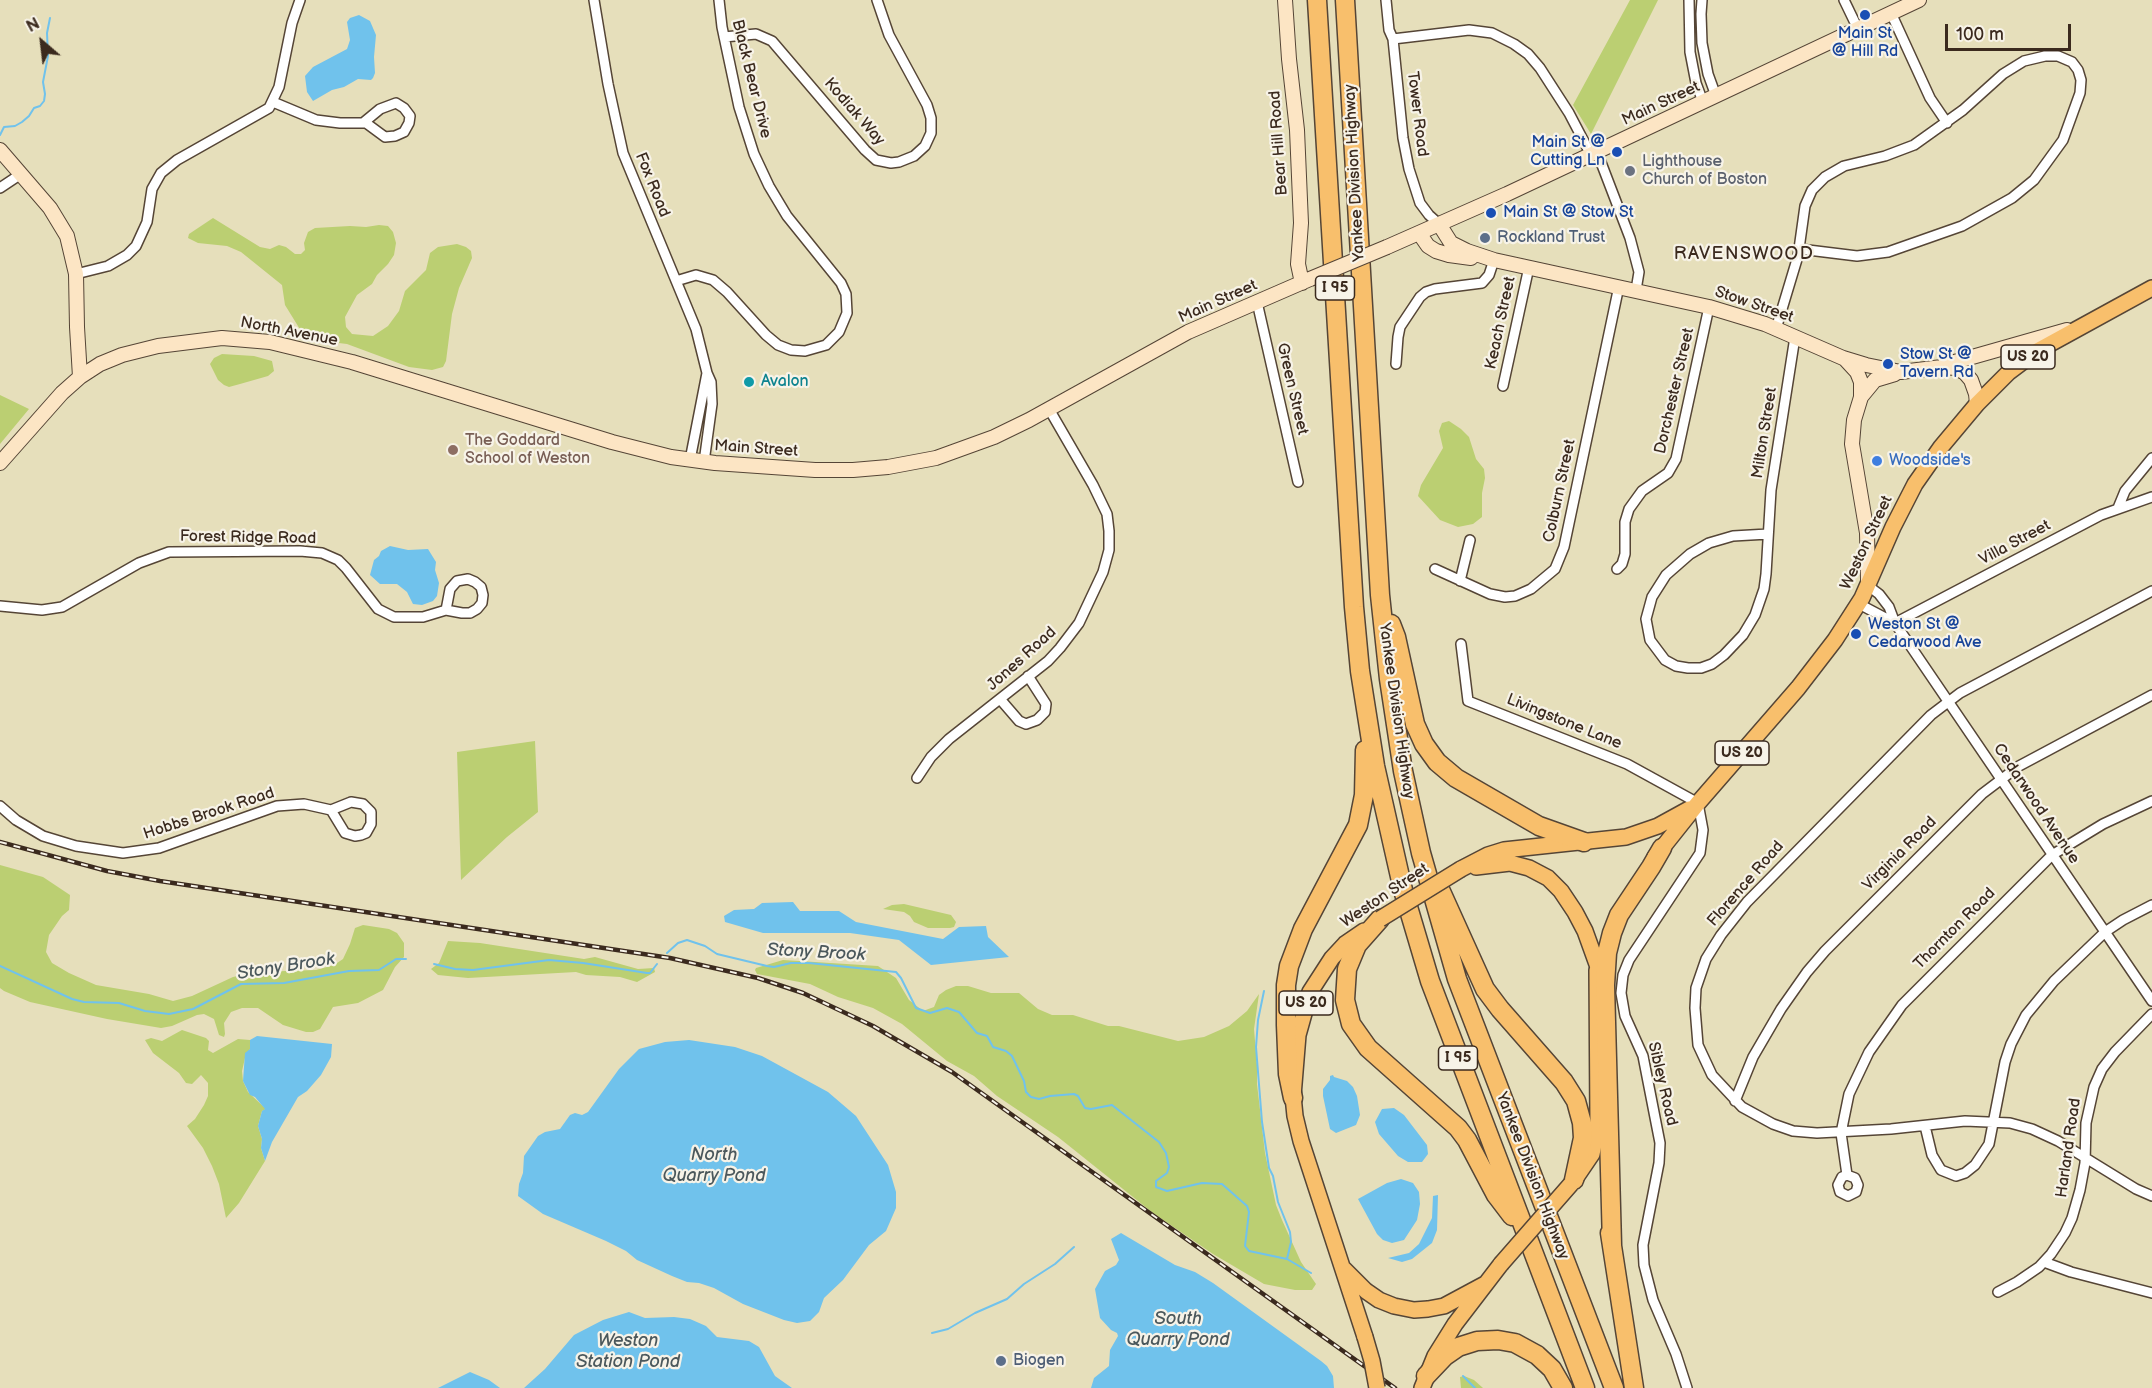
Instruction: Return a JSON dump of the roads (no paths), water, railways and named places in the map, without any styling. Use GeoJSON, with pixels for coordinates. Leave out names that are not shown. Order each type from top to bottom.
{"type":"FeatureCollection","features":[{"type":"Feature","properties":{"kind":"highway","name":"Yankee Division Highway"},"geometry":{"type":"LineString","coordinates":[[1317,0],[1353,586],[1367,718],[1390,837],[1420,951],[1440,1011],[1585,1388]]}},
{"type":"Feature","properties":{"kind":"highway","name":"Yankee Division Highway"},"geometry":{"type":"LineString","coordinates":[[1345,0],[1380,595],[1397,740],[1421,853],[1448,951],[1471,1017],[1614,1388]]}},
{"type":"Feature","properties":{"kind":"highway"},"geometry":{"type":"LineString","coordinates":[[1380,595],[1396,636],[1415,724],[1433,758],[1456,778],[1529,820],[1584,842]]}},
{"type":"Feature","properties":{"kind":"highway"},"geometry":{"type":"LineString","coordinates":[[1293,1098],[1288,1074],[1286,1025],[1286,985],[1289,966],[1303,929],[1358,825],[1364,795],[1363,771],[1367,718]]}},
{"type":"Feature","properties":{"kind":"highway"},"geometry":{"type":"LineString","coordinates":[[1612,1245],[1605,985],[1607,953],[1611,933],[1619,915],[1662,848]]}},
{"type":"Feature","properties":{"kind":"highway"},"geometry":{"type":"LineString","coordinates":[[1421,853],[1449,907],[1485,989],[1564,1082],[1576,1101],[1582,1123],[1583,1138],[1573,1182]]}},
{"type":"Feature","properties":{"kind":"highway"},"geometry":{"type":"LineString","coordinates":[[1380,919],[1357,945],[1347,969],[1345,1000],[1351,1024],[1366,1046],[1458,1128],[1467,1140],[1496,1195],[1524,1232]]}},
{"type":"Feature","properties":{"kind":"highway"},"geometry":{"type":"LineString","coordinates":[[1599,1104],[1605,1197],[1634,1388]]}},
{"type":"Feature","properties":{"kind":"highway"},"geometry":{"type":"LineString","coordinates":[[1424,1382],[1445,1356],[1458,1347],[1477,1341],[1498,1340],[1515,1343],[1537,1355],[1563,1388]]}},
{"type":"Feature","properties":{"kind":"main road","name":"Bear Hill Road"},"geometry":{"type":"LineString","coordinates":[[1285,0],[1297,130],[1301,216],[1298,264],[1306,281]]}},
{"type":"Feature","properties":{"kind":"main road","name":"Main Street"},"geometry":{"type":"LineString","coordinates":[[502,408],[636,449],[697,461],[826,471],[888,467],[936,458],[1016,427],[1181,336],[1439,224],[1919,0]]}},
{"type":"Feature","properties":{"kind":"main road"},"geometry":{"type":"LineString","coordinates":[[0,150],[50,208],[61,223],[70,245],[76,274],[80,377]]}},
{"type":"Feature","properties":{"kind":"main road","name":"Stow Street"},"geometry":{"type":"LineString","coordinates":[[1439,224],[1454,245],[1494,260]]}},
{"type":"Feature","properties":{"kind":"main road","name":"Stow Street"},"geometry":{"type":"LineString","coordinates":[[1419,233],[1428,246],[1443,253],[1494,260],[1709,306],[1776,329],[1843,358],[1879,368],[1915,372],[1949,367],[1965,373],[1974,386],[1977,404]]}},
{"type":"Feature","properties":{"kind":"main road","name":"Weston Street"},"geometry":{"type":"LineString","coordinates":[[1424,1382],[1435,1356],[1455,1324],[1501,1264],[1573,1182],[1587,1163],[1593,1150],[1599,1104],[1596,992],[1601,945],[1611,919],[1629,890],[1698,803],[1808,677],[1836,640],[1859,604],[1910,494],[1927,466],[1977,404],[2025,359],[2049,343],[2152,288]]}},
{"type":"Feature","properties":{"kind":"main road"},"geometry":{"type":"LineString","coordinates":[[1933,369],[2089,322]]}},
{"type":"Feature","properties":{"kind":"main road"},"geometry":{"type":"LineString","coordinates":[[77,337],[85,351],[100,364]]}},
{"type":"Feature","properties":{"kind":"main road","name":"North Avenue"},"geometry":{"type":"LineString","coordinates":[[0,463],[57,398],[80,377],[100,364],[139,350],[214,338],[246,339],[277,344],[352,362],[502,408]]}},
{"type":"Feature","properties":{"kind":"main road"},"geometry":{"type":"LineString","coordinates":[[1843,358],[1859,374],[1862,386],[1855,413],[1852,444],[1868,541],[1867,585]]}},
{"type":"Feature","properties":{"kind":"main road"},"geometry":{"type":"LineString","coordinates":[[1861,397],[1879,378],[1915,372]]}},
{"type":"Feature","properties":{"kind":"main road"},"geometry":{"type":"LineString","coordinates":[[1863,509],[1874,530],[1888,538]]}},
{"type":"Feature","properties":{"kind":"main road","name":"Weston Street"},"geometry":{"type":"LineString","coordinates":[[1377,1388],[1365,1337],[1294,1116],[1293,1098],[1298,1035],[1310,992],[1341,948],[1380,919],[1482,857],[1504,850],[1532,846],[1617,839],[1643,832],[1674,818],[1698,803]]}},
{"type":"Feature","properties":{"kind":"main road"},"geometry":{"type":"LineString","coordinates":[[1461,869],[1510,863],[1529,868],[1548,878],[1565,896],[1575,912],[1598,967]]}},
{"type":"Feature","properties":{"kind":"main road"},"geometry":{"type":"LineString","coordinates":[[1340,1264],[1374,1297],[1404,1309],[1439,1308],[1485,1284]]}},
{"type":"Feature","properties":{"kind":"street"},"geometry":{"type":"LineString","coordinates":[[76,274],[108,266],[124,257],[136,246],[147,222],[153,183],[161,173],[177,160],[262,113],[273,102],[279,87],[292,23],[300,0]]}},
{"type":"Feature","properties":{"kind":"street","name":"Fox Road"},"geometry":{"type":"LineString","coordinates":[[594,0],[622,153],[699,335],[706,373],[697,461]]}},
{"type":"Feature","properties":{"kind":"street","name":"Black Bear Drive"},"geometry":{"type":"LineString","coordinates":[[676,281],[696,275],[713,280],[766,335],[778,345],[791,350],[805,351],[825,345],[839,332],[845,319],[847,301],[844,288],[787,216],[754,154],[739,107],[724,37],[720,0]]}},
{"type":"Feature","properties":{"kind":"street","name":"Kodiak Way"},"geometry":{"type":"LineString","coordinates":[[724,37],[756,34],[772,41],[870,156],[883,162],[899,162],[914,156],[925,146],[931,132],[931,118],[927,105],[889,35],[877,0]]}},
{"type":"Feature","properties":{"kind":"street","name":"Tower Road"},"geometry":{"type":"LineString","coordinates":[[1386,0],[1389,30],[1393,39],[1403,138],[1409,168],[1420,203],[1439,224]]}},
{"type":"Feature","properties":{"kind":"street"},"geometry":{"type":"LineString","coordinates":[[1689,0],[1690,52],[1697,86],[1709,99]]}},
{"type":"Feature","properties":{"kind":"street"},"geometry":{"type":"LineString","coordinates":[[1702,0],[1702,43],[1708,74],[1709,99]]}},
{"type":"Feature","properties":{"kind":"street"},"geometry":{"type":"LineString","coordinates":[[1845,0],[1858,29]]}},
{"type":"Feature","properties":{"kind":"street"},"geometry":{"type":"LineString","coordinates":[[1891,13],[1930,98],[1947,123]]}},
{"type":"Feature","properties":{"kind":"street"},"geometry":{"type":"LineString","coordinates":[[1393,39],[1469,30],[1492,33],[1528,54],[1540,68],[1594,153],[1630,238],[1638,269],[1636,290]]}},
{"type":"Feature","properties":{"kind":"street"},"geometry":{"type":"LineString","coordinates":[[1776,329],[1800,249],[1805,206],[1812,190],[1825,177],[1844,166],[1906,149],[1922,141],[1947,123],[2003,74],[2024,61],[2058,56],[2072,62],[2081,80],[2080,93],[2063,140],[2039,174],[2012,198],[1978,218],[1946,232],[1888,252],[1851,256],[1800,249]]}},
{"type":"Feature","properties":{"kind":"street"},"geometry":{"type":"LineString","coordinates":[[273,102],[316,120],[363,123],[385,137],[404,132],[410,116],[404,108],[396,104],[380,109],[363,123]]}},
{"type":"Feature","properties":{"kind":"street"},"geometry":{"type":"LineString","coordinates":[[0,188],[21,174]]}},
{"type":"Feature","properties":{"kind":"street"},"geometry":{"type":"LineString","coordinates":[[1396,364],[1400,327],[1420,297],[1435,289],[1482,283],[1490,275],[1494,260]]}},
{"type":"Feature","properties":{"kind":"street","name":"Keach Street"},"geometry":{"type":"LineString","coordinates":[[1503,386],[1529,267]]}},
{"type":"Feature","properties":{"kind":"street","name":"Colburn Street"},"geometry":{"type":"LineString","coordinates":[[1435,569],[1495,596],[1515,596],[1536,586],[1551,574],[1558,564],[1564,547],[1619,286]]}},
{"type":"Feature","properties":{"kind":"street","name":"Green Street"},"geometry":{"type":"LineString","coordinates":[[1257,302],[1298,482]]}},
{"type":"Feature","properties":{"kind":"street","name":"Dorchester Street"},"geometry":{"type":"LineString","coordinates":[[1617,569],[1624,557],[1625,522],[1630,506],[1642,491],[1668,473],[1676,459],[1709,306]]}},
{"type":"Feature","properties":{"kind":"street","name":"Milton Street"},"geometry":{"type":"LineString","coordinates":[[1768,534],[1727,537],[1709,543],[1685,557],[1662,579],[1648,607],[1646,624],[1650,640],[1665,660],[1682,668],[1695,669],[1707,666],[1724,655],[1752,622],[1764,589],[1772,480],[1795,337]]}},
{"type":"Feature","properties":{"kind":"street","name":"Fox Road"},"geometry":{"type":"LineString","coordinates":[[697,461],[712,395],[711,382],[706,373]]}},
{"type":"Feature","properties":{"kind":"street","name":"Jones Road"},"geometry":{"type":"LineString","coordinates":[[917,778],[944,744],[1060,648],[1079,623],[1103,572],[1109,550],[1109,526],[1105,508],[1049,409]]}},
{"type":"Feature","properties":{"kind":"street"},"geometry":{"type":"LineString","coordinates":[[2118,508],[2127,489],[2152,458]]}},
{"type":"Feature","properties":{"kind":"street","name":"Villa Street"},"geometry":{"type":"LineString","coordinates":[[1895,623],[2118,508],[2152,497]]}},
{"type":"Feature","properties":{"kind":"street"},"geometry":{"type":"LineString","coordinates":[[1460,581],[1470,540]]}},
{"type":"Feature","properties":{"kind":"street","name":"Forest Ridge Road"},"geometry":{"type":"LineString","coordinates":[[0,606],[42,610],[62,607],[139,563],[164,553],[300,551],[322,553],[338,560],[371,602],[385,614],[411,618],[446,610],[462,613],[474,611],[483,599],[481,587],[468,579],[457,581],[450,589],[446,610]]}},
{"type":"Feature","properties":{"kind":"street","name":"Cedarwood Avenue"},"geometry":{"type":"LineString","coordinates":[[1867,585],[1884,600],[1891,610],[1895,623],[2152,1001]]}},
{"type":"Feature","properties":{"kind":"street","name":"Florence Road"},"geometry":{"type":"LineString","coordinates":[[2152,591],[1948,701],[1925,720],[1763,884],[1732,919],[1706,959],[1696,988],[1696,1036],[1708,1069],[1735,1101],[1754,1115],[1786,1129],[1808,1133],[1841,1133],[1965,1121],[1994,1121],[2032,1130],[2058,1141],[2152,1196]]}},
{"type":"Feature","properties":{"kind":"street","name":"Cedarwood Avenue"},"geometry":{"type":"LineString","coordinates":[[1859,604],[1895,623]]}},
{"type":"Feature","properties":{"kind":"street","name":"Livingstone Lane"},"geometry":{"type":"LineString","coordinates":[[1461,644],[1468,700],[1618,759],[1698,803]]}},
{"type":"Feature","properties":{"kind":"street"},"geometry":{"type":"LineString","coordinates":[[1000,699],[1019,721],[1026,724],[1037,720],[1045,712],[1046,704],[1028,676]]}},
{"type":"Feature","properties":{"kind":"street","name":"Virginia Road"},"geometry":{"type":"LineString","coordinates":[[1735,1101],[1753,1057],[1786,1000],[1807,972],[1825,951],[1949,827],[2001,778],[2042,753],[2152,695]]}},
{"type":"Feature","properties":{"kind":"street","name":"Thornton Road"},"geometry":{"type":"LineString","coordinates":[[1847,1175],[1841,1133],[1846,1106],[1855,1079],[1889,1021],[1920,986],[2052,855],[2103,824],[2152,801]]}},
{"type":"Feature","properties":{"kind":"street","name":"Hobbs Brook Road"},"geometry":{"type":"LineString","coordinates":[[0,806],[16,820],[43,836],[76,846],[123,853],[159,848],[277,806],[304,804],[331,810],[351,802],[363,804],[371,812],[372,824],[366,833],[350,836],[341,829],[331,810]]}},
{"type":"Feature","properties":{"kind":"street","name":"Sibley Road"},"geometry":{"type":"LineString","coordinates":[[1687,1388],[1676,1354],[1653,1300],[1644,1264],[1643,1245],[1659,1163],[1660,1143],[1643,1056],[1625,1016],[1621,988],[1623,975],[1631,956],[1700,853],[1703,830],[1698,803]]}},
{"type":"Feature","properties":{"kind":"street"},"geometry":{"type":"LineString","coordinates":[[1924,1126],[1932,1155],[1938,1167],[1946,1174],[1956,1176],[1970,1170],[1983,1155],[1991,1139],[2005,1062],[2021,1023],[2050,986],[2105,932],[2152,905]]}},
{"type":"Feature","properties":{"kind":"street","name":"Harland Road"},"geometry":{"type":"LineString","coordinates":[[1998,1292],[2023,1278],[2044,1262],[2058,1245],[2072,1218],[2080,1190],[2088,1110],[2096,1081],[2115,1052],[2152,1014]]}},
{"type":"Feature","properties":{"kind":"street"},"geometry":{"type":"LineString","coordinates":[[2044,1262],[2071,1272],[2152,1293]]}},
{"type":"Feature","properties":{"kind":"water"},"geometry":{"type":"Polygon","coordinates":[[[359,15],[370,21],[376,35],[373,78],[371,80],[358,79],[313,101],[307,92],[305,76],[313,67],[347,49],[350,40],[347,22],[350,18],[359,15]]]}},
{"type":"Feature","properties":{"kind":"water"},"geometry":{"type":"Polygon","coordinates":[[[390,546],[408,550],[428,549],[436,562],[435,570],[439,583],[437,596],[433,601],[422,605],[413,604],[407,592],[397,584],[380,584],[370,575],[374,560],[381,551],[390,546]]]}},
{"type":"Feature","properties":{"kind":"water"},"geometry":{"type":"Polygon","coordinates":[[[793,902],[800,911],[839,911],[856,922],[943,939],[959,927],[986,926],[988,937],[1009,957],[931,965],[899,940],[850,933],[763,933],[725,922],[724,916],[734,910],[754,909],[762,903],[793,902]]]}},
{"type":"Feature","properties":{"kind":"water"},"geometry":{"type":"Polygon","coordinates":[[[257,1036],[332,1044],[331,1057],[321,1075],[307,1091],[298,1097],[272,1142],[265,1161],[258,1126],[262,1111],[265,1109],[255,1097],[250,1095],[243,1081],[245,1053],[250,1049],[250,1040],[257,1036]]]}},
{"type":"Feature","properties":{"kind":"water","name":"North Quarry Pond"},"geometry":{"type":"Polygon","coordinates":[[[689,1040],[735,1047],[762,1056],[828,1092],[856,1116],[888,1165],[896,1192],[896,1208],[886,1231],[869,1245],[843,1280],[824,1298],[819,1312],[810,1321],[797,1323],[784,1320],[743,1304],[714,1288],[672,1276],[637,1260],[626,1251],[606,1241],[543,1214],[518,1196],[524,1156],[538,1136],[560,1129],[570,1115],[575,1113],[582,1115],[588,1112],[619,1069],[639,1049],[665,1042],[689,1040]]]}},
{"type":"Feature","properties":{"kind":"water"},"geometry":{"type":"Polygon","coordinates":[[[1333,1075],[1347,1081],[1353,1087],[1360,1115],[1356,1125],[1336,1133],[1330,1129],[1323,1096],[1323,1089],[1330,1080],[1330,1076],[1333,1075]]]}},
{"type":"Feature","properties":{"kind":"water"},"geometry":{"type":"Polygon","coordinates":[[[1394,1108],[1404,1115],[1427,1145],[1428,1154],[1422,1162],[1408,1162],[1398,1156],[1379,1134],[1375,1122],[1382,1109],[1394,1108]]]}},
{"type":"Feature","properties":{"kind":"water"},"geometry":{"type":"Polygon","coordinates":[[[1401,1179],[1413,1183],[1419,1192],[1420,1204],[1417,1220],[1404,1240],[1392,1243],[1383,1240],[1377,1234],[1358,1199],[1387,1183],[1401,1179]]]}},
{"type":"Feature","properties":{"kind":"water"},"geometry":{"type":"Polygon","coordinates":[[[1438,1195],[1437,1230],[1432,1243],[1412,1259],[1402,1262],[1388,1258],[1409,1253],[1419,1244],[1432,1218],[1433,1196],[1438,1195]]]}},
{"type":"Feature","properties":{"kind":"water","name":"South Quarry Pond"},"geometry":{"type":"Polygon","coordinates":[[[1121,1233],[1175,1265],[1195,1272],[1213,1283],[1321,1361],[1333,1376],[1334,1388],[1091,1388],[1094,1378],[1109,1366],[1110,1350],[1118,1336],[1100,1318],[1095,1289],[1105,1271],[1116,1265],[1119,1260],[1111,1239],[1121,1233]]]}},
{"type":"Feature","properties":{"kind":"water","name":"Weston Station Pond"},"geometry":{"type":"Polygon","coordinates":[[[629,1312],[645,1318],[690,1319],[706,1326],[717,1337],[749,1341],[759,1347],[775,1376],[792,1388],[524,1388],[545,1369],[574,1335],[603,1320],[629,1312]]]}},
{"type":"Feature","properties":{"kind":"water"},"geometry":{"type":"Polygon","coordinates":[[[470,1372],[489,1380],[500,1388],[438,1388],[470,1372]]]}},
{"type":"Feature","properties":{"kind":"waterway"},"geometry":{"type":"LineString","coordinates":[[0,135],[4,127],[15,126],[22,122],[34,108],[40,106],[44,101],[43,82],[48,56],[47,33],[50,18]]}},
{"type":"Feature","properties":{"kind":"waterway","name":"Stony Brook"},"geometry":{"type":"LineString","coordinates":[[667,953],[678,943],[687,940],[705,946],[717,954],[767,966],[809,963],[896,972],[916,1008],[930,1013],[947,1008],[959,1012],[977,1033],[987,1036],[993,1047],[1006,1051],[1012,1056],[1024,1081],[1026,1092],[1031,1097],[1039,1099],[1074,1094],[1078,1096],[1085,1108],[1112,1105],[1159,1142],[1166,1153],[1169,1167],[1167,1173],[1156,1181],[1156,1187],[1167,1191],[1202,1183],[1222,1184],[1247,1206],[1249,1212],[1245,1246],[1249,1251],[1287,1259],[1311,1273]]}},
{"type":"Feature","properties":{"kind":"waterway","name":"Stony Brook"},"geometry":{"type":"LineString","coordinates":[[0,966],[72,999],[84,1002],[119,1003],[145,1011],[169,1014],[193,1009],[241,984],[284,983],[349,971],[379,970],[396,959],[406,959]]}},
{"type":"Feature","properties":{"kind":"waterway","name":"Stony Brook"},"geometry":{"type":"LineString","coordinates":[[434,964],[473,970],[549,960],[647,973],[650,973],[657,964]]}},
{"type":"Feature","properties":{"kind":"waterway"},"geometry":{"type":"LineString","coordinates":[[1264,991],[1258,1020],[1256,1047],[1262,1122],[1269,1168],[1273,1176],[1278,1202],[1290,1232],[1291,1242],[1287,1259]]}},
{"type":"Feature","properties":{"kind":"waterway"},"geometry":{"type":"LineString","coordinates":[[932,1333],[948,1329],[975,1313],[1007,1299],[1074,1247]]}},
{"type":"Feature","properties":{"kind":"waterway","name":"Stony Brook"},"geometry":{"type":"LineString","coordinates":[[1463,1376],[1475,1388]]}},
{"type":"Feature","properties":{"kind":"railway"},"geometry":{"type":"LineString","coordinates":[[0,842],[107,871],[160,881],[670,958],[758,978],[803,993],[873,1026],[952,1072],[1395,1388]]}},
{"type":"Feature","properties":{"kind":"place","name":"Main St @ Hill Rd"},"geometry":{"type":"Point","coordinates":[1865,15]}},
{"type":"Feature","properties":{"kind":"place","name":"Main St @ Cutting Ln"},"geometry":{"type":"Point","coordinates":[1617,152]}},
{"type":"Feature","properties":{"kind":"place","name":"Lighthouse Church of Boston"},"geometry":{"type":"Point","coordinates":[1630,171]}},
{"type":"Feature","properties":{"kind":"place","name":"Main St @ Stow St"},"geometry":{"type":"Point","coordinates":[1491,213]}},
{"type":"Feature","properties":{"kind":"place","name":"Rockland Trust"},"geometry":{"type":"Point","coordinates":[1485,238]}},
{"type":"Feature","properties":{"kind":"place","name":"Stow St @ Tavern Rd"},"geometry":{"type":"Point","coordinates":[1888,364]}},
{"type":"Feature","properties":{"kind":"place","name":"Avalon"},"geometry":{"type":"Point","coordinates":[749,382]}},
{"type":"Feature","properties":{"kind":"place","name":"The Goddard School of Weston"},"geometry":{"type":"Point","coordinates":[453,450]}},
{"type":"Feature","properties":{"kind":"place","name":"Woodside's"},"geometry":{"type":"Point","coordinates":[1877,461]}},
{"type":"Feature","properties":{"kind":"place","name":"Weston St @ Cedarwood Ave"},"geometry":{"type":"Point","coordinates":[1856,634]}},
{"type":"Feature","properties":{"kind":"place","name":"Biogen"},"geometry":{"type":"Point","coordinates":[1001,1361]}},
{"type":"Feature","properties":{"kind":"district","name":"RAVENSWOOD"},"geometry":{"type":"Point","coordinates":[1744,254]}}]}
